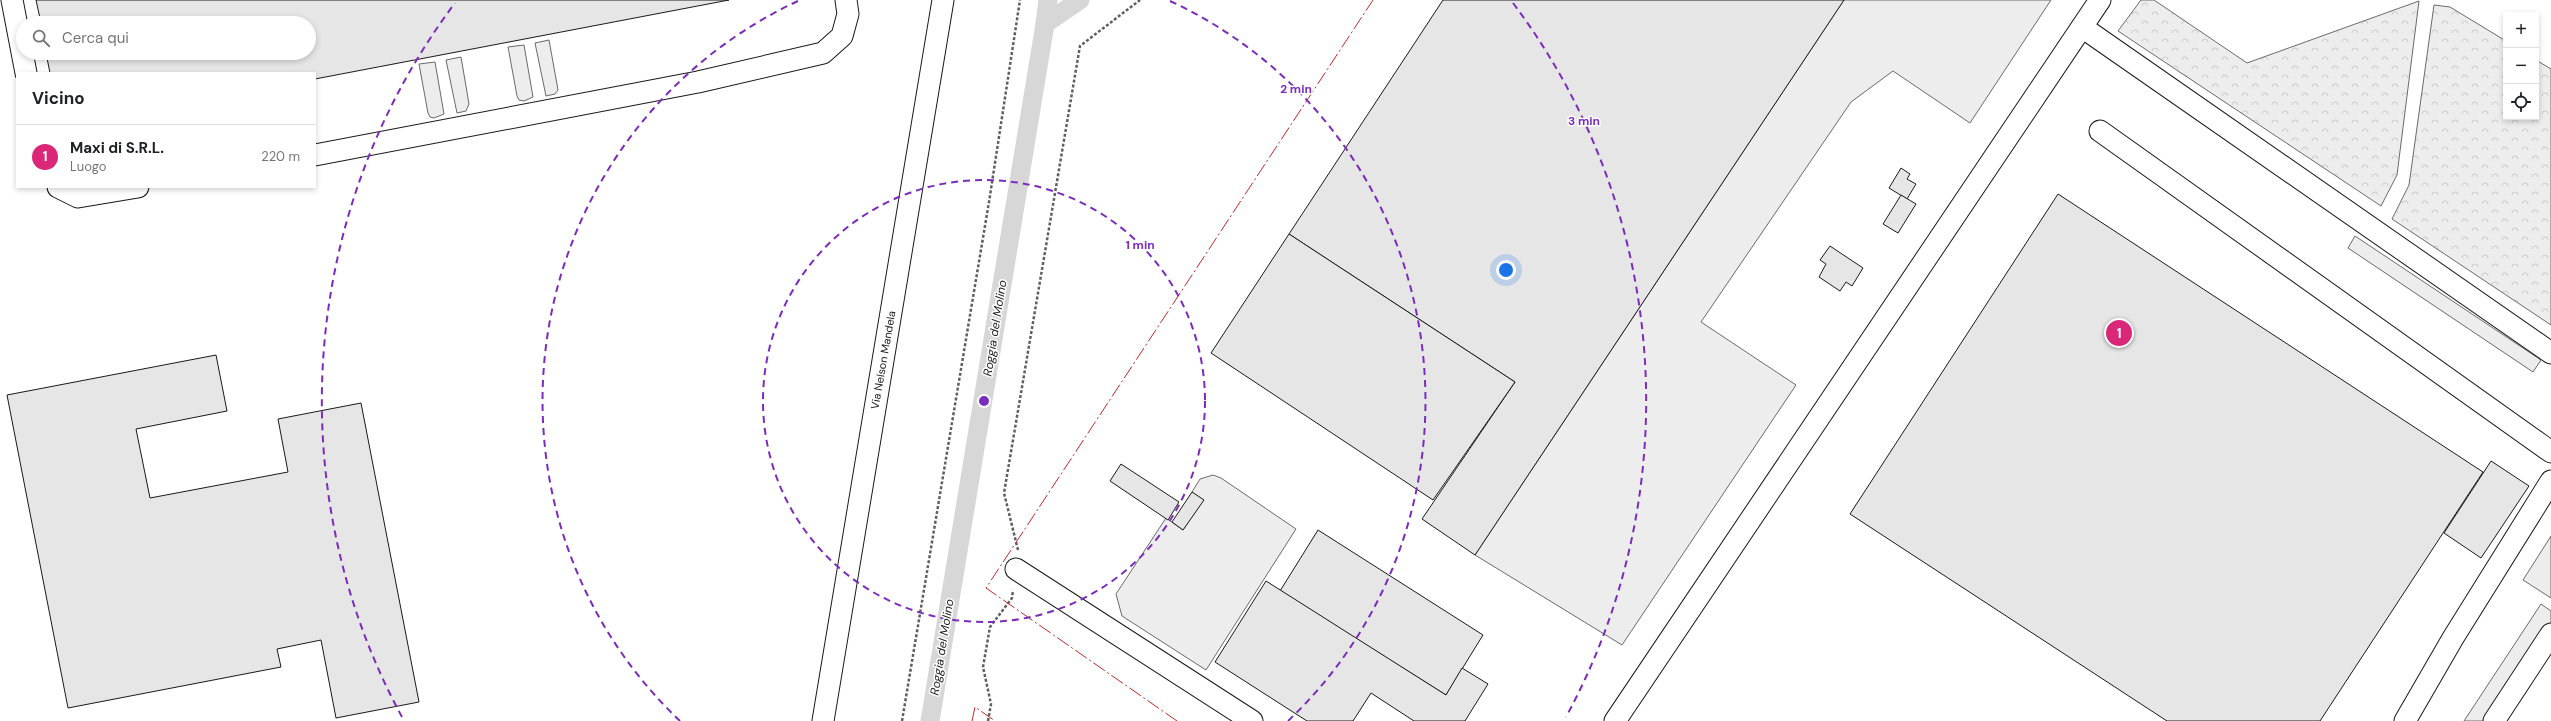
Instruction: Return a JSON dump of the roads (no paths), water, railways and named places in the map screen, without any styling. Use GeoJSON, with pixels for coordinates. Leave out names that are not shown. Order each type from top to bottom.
{"type":"FeatureCollection","features":[{"type":"Feature","properties":{"kind":"street"},"geometry":{"type":"LineString","coordinates":[[12,0],[16,21]]}},
{"type":"Feature","properties":{"kind":"street"},"geometry":{"type":"LineString","coordinates":[[316,155],[698,82],[823,53],[842,36],[848,14],[846,0]]}},
{"type":"Feature","properties":{"kind":"street","name":"Via Nelson Mandela"},"geometry":{"type":"LineString","coordinates":[[823,721],[943,0]]}},
{"type":"Feature","properties":{"kind":"street"},"geometry":{"type":"LineString","coordinates":[[1615,721],[2100,0]]}},
{"type":"Feature","properties":{"kind":"street"},"geometry":{"type":"LineString","coordinates":[[2082,27],[2551,353]]}},
{"type":"Feature","properties":{"kind":"street"},"geometry":{"type":"LineString","coordinates":[[24,60],[26,72]]}},
{"type":"Feature","properties":{"kind":"street"},"geometry":{"type":"LineString","coordinates":[[2100,131],[2551,452]]}},
{"type":"Feature","properties":{"kind":"street"},"geometry":{"type":"LineString","coordinates":[[60,188],[78,197],[132,188]]}},
{"type":"Feature","properties":{"kind":"street"},"geometry":{"type":"LineString","coordinates":[[2405,721],[2551,481]]}},
{"type":"Feature","properties":{"kind":"street"},"geometry":{"type":"LineString","coordinates":[[1017,569],[1252,721]]}},
{"type":"Feature","properties":{"kind":"street"},"geometry":{"type":"LineString","coordinates":[[2494,721],[2551,634]]}},
{"type":"Feature","properties":{"kind":"waterway"},"geometry":{"type":"LineString","coordinates":[[1045,24],[1048,0]]}},
{"type":"Feature","properties":{"kind":"waterway","name":"Roggia del Molino"},"geometry":{"type":"LineString","coordinates":[[930,721],[1045,24],[1080,0]]}},
{"type":"Feature","properties":{"kind":"place","name":"Maxi di S.R.L."},"geometry":{"type":"Point","coordinates":[2119,333]}}]}
